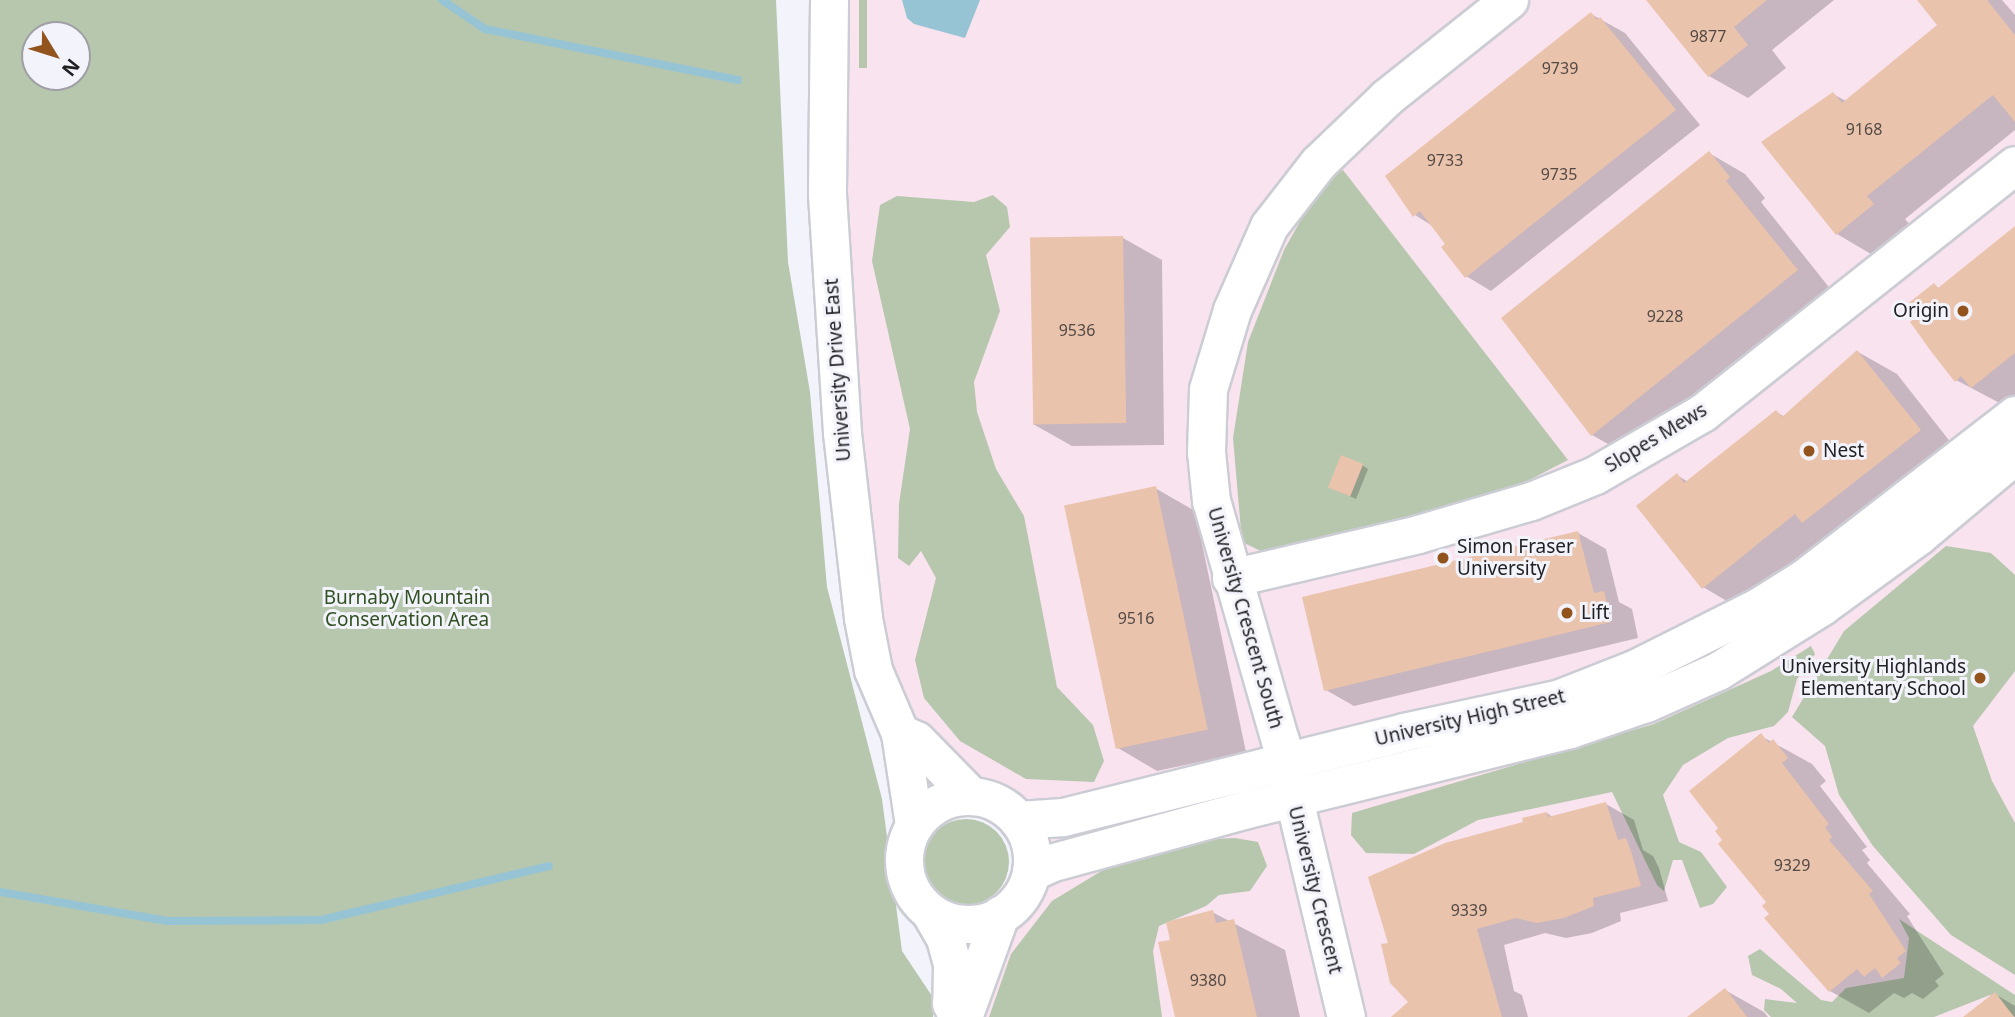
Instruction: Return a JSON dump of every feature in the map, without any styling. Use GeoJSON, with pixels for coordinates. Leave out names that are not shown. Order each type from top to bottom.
{"type":"FeatureCollection","features":[{"type":"Feature","properties":{"kind":"street","name":"University Drive East"},"geometry":{"type":"LineString","coordinates":[[829,0],[827,194],[842,433],[863,618],[873,670],[900,733],[915,824]]}},
{"type":"Feature","properties":{"kind":"street","name":"University Crescent South"},"geometry":{"type":"LineString","coordinates":[[1288,780],[1211,500],[1206,452],[1208,389],[1232,310],[1269,226],[1318,163],[1387,97],[1509,0]]}},
{"type":"Feature","properties":{"kind":"street","name":"Slopes Mews"},"geometry":{"type":"LineString","coordinates":[[1231,578],[1429,531],[1531,502],[1595,475],[1702,413],[2015,165]]}},
{"type":"Feature","properties":{"kind":"street","name":"University High Street"},"geometry":{"type":"LineString","coordinates":[[1031,872],[1288,780],[1560,698],[1636,668],[1758,607],[1804,578],[2015,415]]}},
{"type":"Feature","properties":{"kind":"street","name":"University High Street"},"geometry":{"type":"LineString","coordinates":[[1018,820],[1063,817],[1288,780],[1570,729],[1646,703],[1718,671],[1822,606],[1918,536],[2015,455]]}},
{"type":"Feature","properties":{"kind":"street"},"geometry":{"type":"LineString","coordinates":[[900,733],[916,740],[970,795]]}},
{"type":"Feature","properties":{"kind":"street","name":"University Crescent"},"geometry":{"type":"LineString","coordinates":[[1288,780],[1346,1017]]}},
{"type":"Feature","properties":{"kind":"street"},"geometry":{"type":"LineString","coordinates":[[930,912],[964,924],[1000,915],[1014,904],[1031,872],[1028,836],[1018,820],[988,799],[970,795],[939,803],[915,824],[903,863],[916,898],[930,912],[945,939],[952,964],[951,1003],[961,1017]]}},
{"type":"Feature","properties":{"kind":"street"},"geometry":{"type":"LineString","coordinates":[[961,1017],[1000,915]]}},
{"type":"Feature","properties":{"kind":"shaded area","name":"Simon Fraser University"},"geometry":{"type":"Polygon","coordinates":[[[847,0],[2015,0],[2015,1017],[981,1017],[1007,933],[1037,903],[1057,874],[1040,806],[974,778],[933,744],[909,710],[881,637],[861,478],[844,193],[847,0]]]}},
{"type":"Feature","properties":{"kind":"green space","name":"Burnaby Mountain Conservation Area"},"geometry":{"type":"Polygon","coordinates":[[[0,0],[776,0],[788,262],[810,392],[827,587],[882,799],[902,951],[934,999],[933,1017],[0,1017],[0,0]]]}},
{"type":"Feature","properties":{"kind":"green space"},"geometry":{"type":"Polygon","coordinates":[[[859,0],[867,0],[867,68],[859,68],[859,0]]]}},
{"type":"Feature","properties":{"kind":"green space"},"geometry":{"type":"Polygon","coordinates":[[[1343,170],[1568,460],[1510,490],[1267,554],[1242,542],[1233,438],[1248,342],[1284,250],[1320,186],[1343,170]]]}},
{"type":"Feature","properties":{"kind":"green space"},"geometry":{"type":"Polygon","coordinates":[[[993,195],[1007,207],[1010,227],[986,255],[1000,311],[974,382],[977,412],[996,469],[1024,516],[1057,687],[1093,725],[1104,761],[1094,782],[1026,779],[960,741],[924,698],[915,660],[936,578],[921,551],[909,566],[898,558],[899,504],[910,429],[872,261],[880,205],[897,196],[974,202],[993,195]]]}},
{"type":"Feature","properties":{"kind":"green space"},"geometry":{"type":"Polygon","coordinates":[[[1946,546],[1991,553],[2015,575],[2015,671],[1973,726],[1992,781],[2015,823],[2015,975],[1951,935],[1873,846],[1839,795],[1825,746],[1792,717],[1844,631],[1946,546]]]}},
{"type":"Feature","properties":{"kind":"green space"},"geometry":{"type":"Polygon","coordinates":[[[1811,646],[1815,654],[1797,679],[1788,712],[1774,726],[1728,738],[1683,765],[1663,795],[1679,842],[1701,852],[1727,887],[1713,904],[1700,908],[1682,860],[1673,860],[1664,891],[1657,885],[1612,792],[1478,820],[1414,854],[1366,853],[1351,835],[1352,813],[1654,724],[1771,671],[1811,646]]]}},
{"type":"Feature","properties":{"kind":"green space"},"geometry":{"type":"Polygon","coordinates":[[[958,819],[974,819],[997,831],[1006,845],[1009,862],[1006,879],[997,893],[974,905],[958,905],[942,898],[930,886],[923,870],[923,854],[930,838],[942,826],[958,819]]]}},
{"type":"Feature","properties":{"kind":"green space"},"geometry":{"type":"Polygon","coordinates":[[[1235,838],[1258,842],[1267,866],[1250,891],[1219,895],[1206,906],[1159,926],[1153,951],[1162,1017],[989,1017],[1011,954],[1052,901],[1108,867],[1172,841],[1235,838]]]}},
{"type":"Feature","properties":{"kind":"green space"},"geometry":{"type":"Polygon","coordinates":[[[1899,919],[2015,995],[2015,1017],[1990,995],[1934,1017],[1771,1017],[1764,1010],[1765,999],[1797,1003],[1781,989],[1752,975],[1748,956],[1760,949],[1821,1000],[1832,1002],[1846,988],[1904,978],[1909,938],[1899,919]]]}},
{"type":"Feature","properties":{"kind":"water"},"geometry":{"type":"Polygon","coordinates":[[[902,0],[980,0],[965,38],[914,24],[907,18],[902,0]]]}},
{"type":"Feature","properties":{"kind":"building"},"geometry":{"type":"Polygon","coordinates":[[[1646,0],[1767,0],[1734,27],[1748,45],[1708,77],[1646,0]]]}},
{"type":"Feature","properties":{"kind":"building"},"geometry":{"type":"Polygon","coordinates":[[[1917,0],[1987,0],[2015,35],[2015,122],[1993,95],[1867,196],[1874,204],[1836,235],[1761,142],[1833,92],[1842,103],[1937,25],[1917,0]]]}},
{"type":"Feature","properties":{"kind":"building"},"geometry":{"type":"Polygon","coordinates":[[[1591,12],[1597,20],[1600,17],[1676,110],[1465,278],[1441,247],[1445,244],[1420,211],[1413,217],[1385,176],[1591,12]]]}},
{"type":"Feature","properties":{"kind":"building"},"geometry":{"type":"Polygon","coordinates":[[[1709,151],[1730,177],[1726,181],[1798,270],[1591,436],[1501,318],[1709,151]]]}},
{"type":"Feature","properties":{"kind":"building","name":"Origin"},"geometry":{"type":"Polygon","coordinates":[[[2015,226],[2015,353],[1971,388],[1961,376],[1955,382],[1933,354],[1910,322],[1916,317],[1906,305],[1934,283],[1938,288],[2015,226]]]}},
{"type":"Feature","properties":{"kind":"building"},"geometry":{"type":"Polygon","coordinates":[[[1123,236],[1126,423],[1033,425],[1030,238],[1123,236]]]}},
{"type":"Feature","properties":{"kind":"building","name":"Nest"},"geometry":{"type":"Polygon","coordinates":[[[1857,350],[1921,430],[1802,523],[1795,514],[1702,589],[1636,506],[1677,473],[1684,483],[1776,410],[1782,417],[1857,350]]]}},
{"type":"Feature","properties":{"kind":"building"},"geometry":{"type":"Polygon","coordinates":[[[1341,455],[1363,464],[1350,496],[1328,487],[1341,455]]]}},
{"type":"Feature","properties":{"kind":"building"},"geometry":{"type":"Polygon","coordinates":[[[1156,486],[1208,730],[1116,749],[1064,506],[1156,486]]]}},
{"type":"Feature","properties":{"kind":"building","name":"Lift"},"geometry":{"type":"Polygon","coordinates":[[[1578,531],[1594,593],[1604,591],[1611,622],[1324,691],[1302,597],[1578,531]]]}},
{"type":"Feature","properties":{"kind":"building"},"geometry":{"type":"Polygon","coordinates":[[[1761,733],[1769,743],[1773,739],[1788,758],[1782,763],[1829,824],[1825,827],[1832,837],[1829,840],[1873,891],[1869,894],[1906,951],[1897,958],[1901,963],[1882,978],[1875,968],[1864,977],[1857,969],[1829,992],[1764,918],[1769,914],[1762,906],[1766,902],[1718,844],[1722,840],[1715,831],[1718,828],[1689,791],[1761,733]]]}},
{"type":"Feature","properties":{"kind":"building"},"geometry":{"type":"Polygon","coordinates":[[[1606,802],[1618,840],[1626,838],[1641,886],[1593,898],[1594,906],[1564,918],[1537,923],[1516,918],[1477,929],[1502,1017],[1391,1017],[1408,1002],[1390,983],[1381,944],[1388,943],[1368,877],[1445,843],[1523,822],[1522,818],[1547,812],[1548,817],[1606,802]]]}},
{"type":"Feature","properties":{"kind":"building"},"geometry":{"type":"Polygon","coordinates":[[[1213,910],[1216,923],[1234,919],[1257,1017],[1175,1017],[1158,942],[1170,940],[1166,922],[1213,910]]]}},
{"type":"Feature","properties":{"kind":"building"},"geometry":{"type":"Polygon","coordinates":[[[1725,988],[1747,1017],[1687,1017],[1725,988]]]}},
{"type":"Feature","properties":{"kind":"building"},"geometry":{"type":"Polygon","coordinates":[[[1995,992],[2014,1017],[1963,1017],[1995,992]]]}},
{"type":"Feature","properties":{"kind":"waterway"},"geometry":{"type":"LineString","coordinates":[[442,0],[485,29],[738,80]]}},
{"type":"Feature","properties":{"kind":"waterway"},"geometry":{"type":"LineString","coordinates":[[0,892],[168,921],[321,920],[549,866]]}},
{"type":"Feature","properties":{"kind":"place","name":"Origin"},"geometry":{"type":"Point","coordinates":[1963,311]}},
{"type":"Feature","properties":{"kind":"place","name":"Nest"},"geometry":{"type":"Point","coordinates":[1809,451]}},
{"type":"Feature","properties":{"kind":"place","name":"Simon Fraser University"},"geometry":{"type":"Point","coordinates":[1443,558]}},
{"type":"Feature","properties":{"kind":"place","name":"Lift"},"geometry":{"type":"Point","coordinates":[1567,613]}},
{"type":"Feature","properties":{"kind":"place","name":"University Highlands Elementary School"},"geometry":{"type":"Point","coordinates":[1980,678]}}]}
